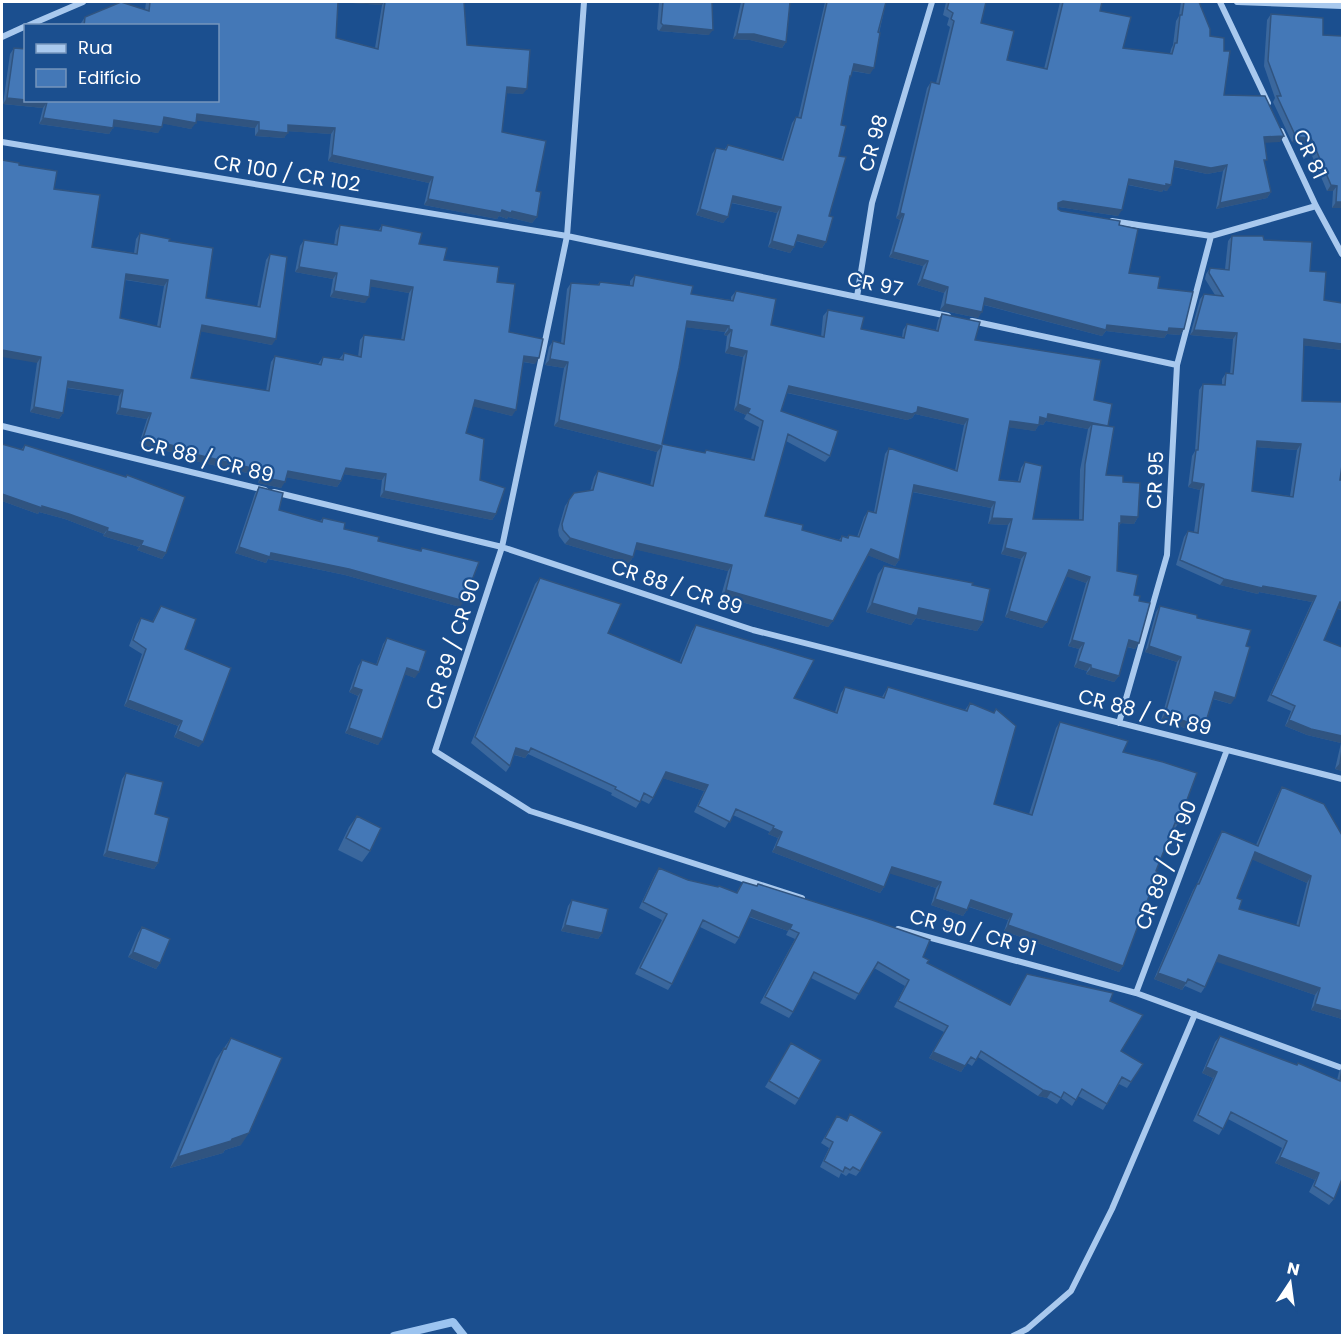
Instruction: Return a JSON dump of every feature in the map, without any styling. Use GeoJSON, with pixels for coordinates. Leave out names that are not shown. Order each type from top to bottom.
{"type":"FeatureCollection","features":[{"type":"Feature","properties":{"kind":"street"},"geometry":{"type":"LineString","coordinates":[[31,24],[82,2]]}},
{"type":"Feature","properties":{"kind":"street","name":"CR 89 / CR 90"},"geometry":{"type":"LineString","coordinates":[[584,2],[567,236],[502,547],[435,751],[530,811],[811,901]]}},
{"type":"Feature","properties":{"kind":"street","name":"CR 98"},"geometry":{"type":"LineString","coordinates":[[857,297],[872,203],[932,2]]}},
{"type":"Feature","properties":{"kind":"street"},"geometry":{"type":"LineString","coordinates":[[1220,2],[1271,109]]}},
{"type":"Feature","properties":{"kind":"street"},"geometry":{"type":"LineString","coordinates":[[1237,2],[1342,6]]}},
{"type":"Feature","properties":{"kind":"street"},"geometry":{"type":"LineString","coordinates":[[2,37],[24,27]]}},
{"type":"Feature","properties":{"kind":"street","name":"CR 81"},"geometry":{"type":"LineString","coordinates":[[1276,120],[1316,206],[1342,254]]}},
{"type":"Feature","properties":{"kind":"street","name":"CR 100 / CR 102"},"geometry":{"type":"LineString","coordinates":[[2,142],[567,236]]}},
{"type":"Feature","properties":{"kind":"street"},"geometry":{"type":"LineString","coordinates":[[1105,220],[1211,236],[1316,206]]}},
{"type":"Feature","properties":{"kind":"street","name":"CR 97"},"geometry":{"type":"LineString","coordinates":[[567,236],[1177,365]]}},
{"type":"Feature","properties":{"kind":"street","name":"CR 95"},"geometry":{"type":"LineString","coordinates":[[1119,723],[1167,555],[1177,365],[1211,236]]}},
{"type":"Feature","properties":{"kind":"street","name":"CR 88 / CR 89"},"geometry":{"type":"LineString","coordinates":[[2,426],[502,547],[753,630],[1342,779]]}},
{"type":"Feature","properties":{"kind":"street","name":"CR 89 / CR 90"},"geometry":{"type":"LineString","coordinates":[[1136,993],[1227,750]]}},
{"type":"Feature","properties":{"kind":"street","name":"CR 90 / CR 91"},"geometry":{"type":"LineString","coordinates":[[889,926],[922,937],[1136,993],[1342,1068]]}},
{"type":"Feature","properties":{"kind":"street"},"geometry":{"type":"LineString","coordinates":[[1013,1335],[1027,1329],[1071,1291],[1112,1209],[1195,1014]]}},
{"type":"Feature","properties":{"kind":"building"},"geometry":{"type":"Polygon","coordinates":[[[121,2],[149,11],[150,2],[338,2],[336,38],[378,49],[385,2],[464,2],[467,45],[530,50],[527,89],[507,87],[502,132],[546,141],[536,191],[541,192],[537,217],[512,211],[511,213],[502,210],[501,213],[428,199],[433,177],[332,155],[335,128],[288,125],[288,133],[259,130],[259,122],[197,114],[196,123],[164,117],[162,127],[114,120],[113,128],[43,118],[47,102],[219,102],[219,24],[84,24],[85,17],[121,2]]]}},
{"type":"Feature","properties":{"kind":"building"},"geometry":{"type":"Polygon","coordinates":[[[663,2],[712,2],[713,30],[663,25],[661,23],[663,2]]]}},
{"type":"Feature","properties":{"kind":"building"},"geometry":{"type":"Polygon","coordinates":[[[744,2],[790,2],[786,42],[754,34],[737,34],[744,2]]]}},
{"type":"Feature","properties":{"kind":"building"},"geometry":{"type":"Polygon","coordinates":[[[827,2],[886,2],[878,32],[880,33],[874,68],[854,64],[850,76],[841,125],[846,126],[839,156],[846,157],[829,216],[833,217],[826,242],[798,235],[794,247],[772,241],[781,207],[733,196],[728,217],[700,209],[716,148],[726,150],[728,145],[783,160],[796,117],[801,118],[827,2]]]}},
{"type":"Feature","properties":{"kind":"building"},"geometry":{"type":"Polygon","coordinates":[[[949,2],[986,2],[981,23],[1014,31],[1007,60],[1047,69],[1063,2],[1102,2],[1100,11],[1131,17],[1123,48],[1172,54],[1175,43],[1177,43],[1184,2],[1199,2],[1210,29],[1210,36],[1224,38],[1224,51],[1230,51],[1224,95],[1265,96],[1284,136],[1264,137],[1267,160],[1264,160],[1271,192],[1220,203],[1227,165],[1211,168],[1175,161],[1171,185],[1129,179],[1122,210],[1063,201],[1058,203],[1058,209],[1061,211],[1120,221],[1119,225],[1138,229],[1129,273],[1160,277],[1158,288],[1193,292],[1184,329],[1169,328],[1168,332],[1107,325],[1106,330],[985,298],[982,312],[945,304],[948,287],[922,279],[928,261],[893,252],[904,214],[900,213],[931,82],[939,84],[954,21],[951,19],[953,13],[947,9],[949,2]]]}},
{"type":"Feature","properties":{"kind":"building"},"geometry":{"type":"Polygon","coordinates":[[[1271,14],[1323,18],[1323,35],[1342,36],[1342,202],[1336,202],[1337,186],[1331,185],[1311,138],[1296,137],[1277,96],[1281,96],[1268,61],[1271,14]]]}},
{"type":"Feature","properties":{"kind":"building"},"geometry":{"type":"Polygon","coordinates":[[[14,48],[24,49],[24,100],[7,98],[14,48]]]}},
{"type":"Feature","properties":{"kind":"building"},"geometry":{"type":"Polygon","coordinates":[[[2,160],[57,171],[54,189],[100,195],[92,247],[137,254],[140,233],[170,239],[169,241],[213,248],[206,298],[260,307],[270,254],[287,257],[276,339],[202,325],[191,378],[269,391],[275,356],[321,365],[323,357],[343,360],[344,353],[361,357],[364,335],[404,340],[413,287],[371,280],[369,297],[334,291],[337,273],[299,267],[304,240],[337,245],[340,225],[381,231],[382,225],[422,233],[419,244],[447,248],[444,260],[499,267],[497,282],[515,284],[509,332],[543,339],[539,358],[524,356],[516,410],[475,400],[466,433],[484,439],[480,480],[505,488],[496,514],[384,491],[386,474],[346,468],[341,481],[288,471],[285,482],[262,477],[264,471],[178,450],[179,447],[143,438],[151,413],[120,408],[123,390],[68,381],[63,413],[34,407],[41,357],[2,350],[2,160]],[[126,274],[120,318],[160,327],[168,280],[126,274]]]}},
{"type":"Feature","properties":{"kind":"building"},"geometry":{"type":"Polygon","coordinates":[[[1232,236],[1263,236],[1264,240],[1312,242],[1310,271],[1326,272],[1324,300],[1342,303],[1342,344],[1304,339],[1302,401],[1342,402],[1340,480],[1342,480],[1342,603],[1340,602],[1324,640],[1342,647],[1342,736],[1311,729],[1289,720],[1295,706],[1271,695],[1316,596],[1263,586],[1262,588],[1224,579],[1180,560],[1188,531],[1198,533],[1204,484],[1192,482],[1196,450],[1198,450],[1203,384],[1225,385],[1226,373],[1233,374],[1237,333],[1194,330],[1204,294],[1223,296],[1209,273],[1210,268],[1229,270],[1232,236]],[[1257,441],[1252,491],[1293,497],[1301,444],[1257,441]]]}},
{"type":"Feature","properties":{"kind":"building"},"geometry":{"type":"Polygon","coordinates":[[[635,275],[693,286],[691,294],[733,301],[736,291],[776,299],[771,325],[824,337],[828,310],[864,317],[861,329],[904,338],[907,324],[938,331],[942,314],[980,322],[975,340],[1101,360],[1094,400],[1112,404],[1108,426],[1048,414],[1047,419],[1040,417],[1039,425],[1010,421],[999,480],[1020,482],[1025,462],[1042,466],[1033,519],[1083,520],[1085,464],[1092,424],[1114,427],[1106,475],[1123,476],[1123,482],[1140,483],[1138,517],[1121,516],[1121,523],[1119,523],[1117,571],[1138,575],[1134,595],[1140,596],[1139,601],[1150,603],[1139,643],[1129,640],[1119,676],[1091,668],[1091,665],[1078,661],[1084,643],[1072,640],[1090,577],[1069,570],[1047,622],[1009,611],[1026,553],[1005,548],[1012,519],[992,518],[995,502],[914,485],[899,560],[871,549],[833,621],[726,590],[732,565],[637,543],[633,557],[570,538],[563,530],[562,524],[569,500],[574,493],[593,490],[598,471],[653,486],[662,446],[559,420],[568,362],[550,359],[553,341],[564,344],[571,283],[599,285],[600,282],[633,286],[635,275]],[[687,321],[662,444],[754,460],[763,421],[748,413],[750,409],[738,404],[747,351],[729,347],[732,330],[729,326],[687,321]],[[789,386],[781,411],[838,431],[830,456],[788,434],[765,516],[803,525],[802,530],[841,541],[842,536],[859,537],[868,511],[876,513],[889,448],[957,471],[968,419],[918,407],[917,412],[912,414],[789,386]]]}},
{"type":"Feature","properties":{"kind":"building"},"geometry":{"type":"Polygon","coordinates":[[[2,444],[23,450],[25,445],[126,477],[127,475],[185,497],[166,553],[141,545],[143,541],[107,531],[108,528],[2,494],[2,444]]]}},
{"type":"Feature","properties":{"kind":"building"},"geometry":{"type":"Polygon","coordinates":[[[259,487],[283,493],[279,510],[322,522],[323,518],[345,523],[344,529],[379,537],[378,541],[421,551],[422,548],[479,562],[464,601],[349,569],[271,553],[270,557],[239,547],[259,487]]]}},
{"type":"Feature","properties":{"kind":"building"},"geometry":{"type":"Polygon","coordinates":[[[884,566],[973,583],[972,585],[990,589],[983,622],[919,608],[917,616],[872,603],[884,566]]]}},
{"type":"Feature","properties":{"kind":"building"},"geometry":{"type":"Polygon","coordinates":[[[540,578],[621,604],[608,633],[681,663],[696,625],[814,660],[794,698],[837,713],[845,687],[884,698],[888,687],[967,711],[970,703],[994,713],[996,709],[1016,726],[994,804],[1032,815],[1060,722],[1128,741],[1123,752],[1197,773],[1178,824],[1175,823],[1156,871],[1158,872],[1123,966],[1008,925],[1012,914],[971,900],[967,910],[935,899],[941,882],[892,867],[884,887],[776,846],[782,832],[773,828],[774,826],[736,809],[730,822],[698,806],[708,785],[666,772],[653,798],[644,793],[640,802],[615,789],[616,787],[531,748],[529,752],[516,748],[510,766],[475,737],[540,578]]]}},
{"type":"Feature","properties":{"kind":"building"},"geometry":{"type":"Polygon","coordinates":[[[161,606],[196,619],[185,649],[231,668],[203,742],[178,731],[182,721],[128,700],[146,649],[133,640],[141,618],[153,622],[161,606]]]}},
{"type":"Feature","properties":{"kind":"building"},"geometry":{"type":"Polygon","coordinates":[[[1160,606],[1197,615],[1197,618],[1251,630],[1246,646],[1250,647],[1235,698],[1215,692],[1204,728],[1165,714],[1181,657],[1149,646],[1160,606]]]}},
{"type":"Feature","properties":{"kind":"building"},"geometry":{"type":"Polygon","coordinates":[[[387,638],[426,651],[419,672],[407,668],[382,739],[349,728],[362,690],[353,687],[362,660],[377,665],[387,638]]]}},
{"type":"Feature","properties":{"kind":"building"},"geometry":{"type":"Polygon","coordinates":[[[126,773],[163,782],[155,814],[169,818],[158,863],[107,851],[126,773]]]}},
{"type":"Feature","properties":{"kind":"building"},"geometry":{"type":"Polygon","coordinates":[[[1282,787],[1324,804],[1342,835],[1342,1011],[1315,1004],[1320,988],[1219,955],[1205,987],[1188,979],[1186,983],[1158,973],[1222,831],[1258,846],[1282,787]],[[1255,852],[1237,898],[1242,900],[1239,909],[1299,926],[1311,876],[1255,852]]]}},
{"type":"Feature","properties":{"kind":"building"},"geometry":{"type":"Polygon","coordinates":[[[357,816],[381,828],[370,851],[346,838],[357,816]]]}},
{"type":"Feature","properties":{"kind":"building"},"geometry":{"type":"Polygon","coordinates":[[[659,868],[688,880],[719,886],[737,893],[743,882],[757,886],[758,884],[930,940],[923,957],[929,960],[927,963],[1010,1005],[1027,974],[1113,993],[1110,1001],[1143,1015],[1121,1051],[1143,1064],[1131,1082],[1122,1077],[1107,1104],[1082,1089],[1076,1100],[1064,1092],[1061,1098],[1043,1090],[981,1051],[976,1060],[971,1057],[965,1066],[933,1052],[948,1026],[898,1001],[909,980],[878,962],[859,994],[814,972],[793,1012],[765,997],[799,933],[790,929],[792,925],[752,910],[739,938],[703,920],[672,984],[640,968],[667,914],[643,902],[659,868]]]}},
{"type":"Feature","properties":{"kind":"building"},"geometry":{"type":"Polygon","coordinates":[[[572,900],[608,909],[602,933],[565,925],[572,900]]]}},
{"type":"Feature","properties":{"kind":"building"},"geometry":{"type":"Polygon","coordinates":[[[142,927],[170,939],[160,963],[133,952],[142,927]]]}},
{"type":"Feature","properties":{"kind":"building"},"geometry":{"type":"Polygon","coordinates":[[[1220,1036],[1297,1065],[1298,1063],[1340,1081],[1342,1069],[1342,1179],[1334,1199],[1314,1186],[1319,1173],[1280,1157],[1287,1141],[1231,1112],[1223,1129],[1198,1115],[1217,1072],[1206,1067],[1220,1036]]]}},
{"type":"Feature","properties":{"kind":"building"},"geometry":{"type":"Polygon","coordinates":[[[231,1038],[282,1058],[249,1133],[231,1141],[178,1157],[224,1048],[226,1049],[231,1038]]]}},
{"type":"Feature","properties":{"kind":"building"},"geometry":{"type":"Polygon","coordinates":[[[791,1043],[821,1060],[799,1099],[769,1081],[791,1043]]]}},
{"type":"Feature","properties":{"kind":"building"},"geometry":{"type":"Polygon","coordinates":[[[850,1114],[882,1132],[860,1171],[853,1167],[850,1170],[845,1167],[843,1172],[824,1161],[833,1142],[825,1138],[837,1116],[847,1121],[850,1114]]]}},
{"type":"Feature","properties":{"kind":"waterway"},"geometry":{"type":"LineString","coordinates":[[394,1336],[453,1322],[464,1336]]}}]}
